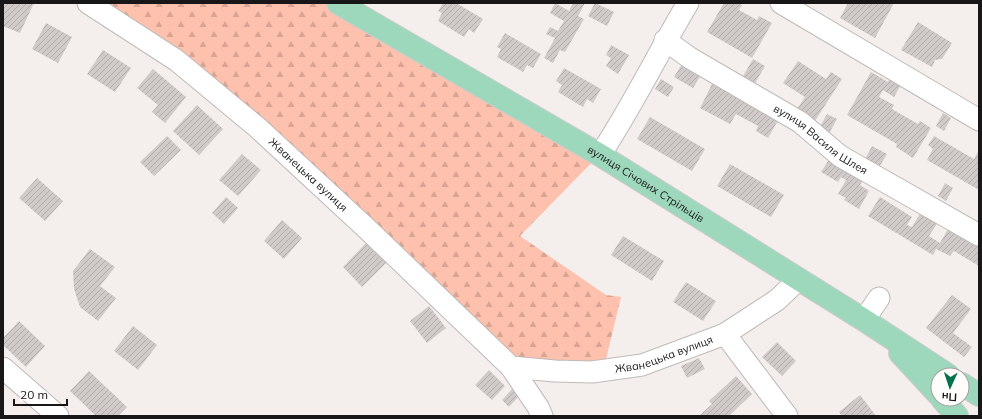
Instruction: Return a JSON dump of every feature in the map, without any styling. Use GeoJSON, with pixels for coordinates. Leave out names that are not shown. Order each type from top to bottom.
{"type":"FeatureCollection","features":[{"type":"Feature","properties":{"kind":"main road","name":"вулиця Січових Стрільців"},"geometry":{"type":"LineString","coordinates":[[338,3],[600,155],[872,325],[936,367]]}},
{"type":"Feature","properties":{"kind":"main road"},"geometry":{"type":"LineString","coordinates":[[872,325],[930,386]]}},
{"type":"Feature","properties":{"kind":"main road"},"geometry":{"type":"LineString","coordinates":[[970,389],[979,395]]}},
{"type":"Feature","properties":{"kind":"main road"},"geometry":{"type":"LineString","coordinates":[[949,407],[957,416]]}},
{"type":"Feature","properties":{"kind":"street","name":"Жванецька вулиця"},"geometry":{"type":"LineString","coordinates":[[88,3],[176,60],[258,128],[365,227],[511,367],[538,406],[542,416]]}},
{"type":"Feature","properties":{"kind":"street"},"geometry":{"type":"LineString","coordinates":[[600,155],[665,40],[688,3]]}},
{"type":"Feature","properties":{"kind":"street"},"geometry":{"type":"LineString","coordinates":[[781,3],[979,120]]}},
{"type":"Feature","properties":{"kind":"street","name":"вулиця Василя Шлея"},"geometry":{"type":"LineString","coordinates":[[665,40],[690,58],[800,122],[840,156],[979,235]]}},
{"type":"Feature","properties":{"kind":"street","name":"Жванецька вулиця"},"geometry":{"type":"LineString","coordinates":[[511,367],[555,371],[592,372],[642,365],[725,334],[777,300],[798,280]]}},
{"type":"Feature","properties":{"kind":"street"},"geometry":{"type":"LineString","coordinates":[[872,325],[879,298]]}},
{"type":"Feature","properties":{"kind":"street"},"geometry":{"type":"LineString","coordinates":[[725,334],[787,416]]}},
{"type":"Feature","properties":{"kind":"street"},"geometry":{"type":"LineString","coordinates":[[3,368],[58,416]]}},
{"type":"Feature","properties":{"kind":"green space"},"geometry":{"type":"Polygon","coordinates":[[[89,3],[339,3],[599,155],[520,236],[606,295],[621,297],[606,359],[591,370],[511,366],[366,227],[89,3]]]}},
{"type":"Feature","properties":{"kind":"building"},"geometry":{"type":"Polygon","coordinates":[[[3,3],[34,3],[20,33],[3,26],[3,3]]]}},
{"type":"Feature","properties":{"kind":"building"},"geometry":{"type":"Polygon","coordinates":[[[443,3],[456,3],[483,19],[474,33],[469,29],[464,37],[438,21],[442,13],[438,11],[443,3]]]}},
{"type":"Feature","properties":{"kind":"building"},"geometry":{"type":"Polygon","coordinates":[[[555,3],[569,11],[573,3],[585,3],[578,16],[584,19],[565,52],[560,50],[553,63],[544,58],[555,38],[546,34],[550,27],[558,31],[564,21],[550,13],[555,3]]]}},
{"type":"Feature","properties":{"kind":"building"},"geometry":{"type":"Polygon","coordinates":[[[595,3],[614,12],[607,26],[588,16],[595,3]]]}},
{"type":"Feature","properties":{"kind":"building"},"geometry":{"type":"Polygon","coordinates":[[[724,3],[738,3],[742,5],[739,10],[757,20],[759,16],[772,23],[752,58],[707,32],[724,3]]]}},
{"type":"Feature","properties":{"kind":"building"},"geometry":{"type":"Polygon","coordinates":[[[848,3],[894,3],[875,38],[840,18],[848,3]]]}},
{"type":"Feature","properties":{"kind":"building"},"geometry":{"type":"Polygon","coordinates":[[[918,22],[952,43],[942,59],[935,60],[932,67],[901,50],[918,22]]]}},
{"type":"Feature","properties":{"kind":"building"},"geometry":{"type":"Polygon","coordinates":[[[46,23],[72,37],[58,63],[32,49],[46,23]]]}},
{"type":"Feature","properties":{"kind":"building"},"geometry":{"type":"Polygon","coordinates":[[[505,33],[541,54],[533,68],[527,65],[523,72],[497,57],[501,49],[497,47],[505,33]]]}},
{"type":"Feature","properties":{"kind":"building"},"geometry":{"type":"Polygon","coordinates":[[[611,45],[629,55],[618,74],[606,66],[611,58],[606,55],[611,45]]]}},
{"type":"Feature","properties":{"kind":"building"},"geometry":{"type":"Polygon","coordinates":[[[103,50],[131,68],[115,92],[87,74],[103,50]]]}},
{"type":"Feature","properties":{"kind":"building"},"geometry":{"type":"Polygon","coordinates":[[[753,59],[765,66],[754,85],[742,78],[753,59]]]}},
{"type":"Feature","properties":{"kind":"building"},"geometry":{"type":"Polygon","coordinates":[[[798,61],[826,79],[831,72],[842,79],[813,124],[795,112],[805,97],[783,83],[798,61]]]}},
{"type":"Feature","properties":{"kind":"building"},"geometry":{"type":"Polygon","coordinates":[[[682,64],[701,75],[693,88],[674,77],[682,64]]]}},
{"type":"Feature","properties":{"kind":"building"},"geometry":{"type":"Polygon","coordinates":[[[564,68],[601,89],[593,103],[587,99],[583,107],[558,92],[562,85],[556,81],[564,68]]]}},
{"type":"Feature","properties":{"kind":"building"},"geometry":{"type":"Polygon","coordinates":[[[153,69],[186,97],[165,123],[152,112],[158,105],[137,88],[153,69]]]}},
{"type":"Feature","properties":{"kind":"building"},"geometry":{"type":"Polygon","coordinates":[[[871,72],[888,82],[891,76],[902,83],[894,97],[883,90],[879,97],[894,105],[892,109],[918,124],[920,121],[931,128],[913,158],[896,147],[897,144],[847,115],[871,72]]]}},
{"type":"Feature","properties":{"kind":"building"},"geometry":{"type":"Polygon","coordinates":[[[661,79],[674,87],[668,97],[655,89],[661,79]]]}},
{"type":"Feature","properties":{"kind":"building"},"geometry":{"type":"Polygon","coordinates":[[[713,82],[779,119],[768,138],[756,131],[758,126],[736,114],[730,124],[700,108],[713,82]]]}},
{"type":"Feature","properties":{"kind":"building"},"geometry":{"type":"Polygon","coordinates":[[[197,105],[223,129],[199,155],[173,131],[197,105]]]}},
{"type":"Feature","properties":{"kind":"building"},"geometry":{"type":"Polygon","coordinates":[[[943,113],[951,118],[944,131],[936,126],[943,113]]]}},
{"type":"Feature","properties":{"kind":"building"},"geometry":{"type":"Polygon","coordinates":[[[827,114],[837,119],[827,137],[817,132],[827,114]]]}},
{"type":"Feature","properties":{"kind":"building"},"geometry":{"type":"Polygon","coordinates":[[[650,117],[705,149],[692,171],[637,139],[650,117]]]}},
{"type":"Feature","properties":{"kind":"building"},"geometry":{"type":"Polygon","coordinates":[[[167,136],[181,150],[154,176],[140,162],[167,136]]]}},
{"type":"Feature","properties":{"kind":"building"},"geometry":{"type":"Polygon","coordinates":[[[934,136],[974,159],[979,150],[979,190],[927,160],[933,149],[928,145],[934,136]]]}},
{"type":"Feature","properties":{"kind":"building"},"geometry":{"type":"Polygon","coordinates":[[[872,146],[887,154],[878,169],[864,161],[872,146]]]}},
{"type":"Feature","properties":{"kind":"building"},"geometry":{"type":"Polygon","coordinates":[[[242,154],[261,170],[238,196],[219,180],[242,154]]]}},
{"type":"Feature","properties":{"kind":"building"},"geometry":{"type":"Polygon","coordinates":[[[830,158],[864,178],[860,185],[869,191],[859,209],[844,200],[846,198],[838,194],[846,180],[841,177],[838,182],[821,172],[830,158]]]}},
{"type":"Feature","properties":{"kind":"building"},"geometry":{"type":"Polygon","coordinates":[[[730,164],[784,195],[771,217],[717,186],[730,164]]]}},
{"type":"Feature","properties":{"kind":"building"},"geometry":{"type":"Polygon","coordinates":[[[37,178],[63,201],[45,221],[19,198],[37,178]]]}},
{"type":"Feature","properties":{"kind":"building"},"geometry":{"type":"Polygon","coordinates":[[[945,183],[953,188],[946,201],[938,196],[945,183]]]}},
{"type":"Feature","properties":{"kind":"building"},"geometry":{"type":"Polygon","coordinates":[[[226,197],[238,208],[224,224],[212,213],[226,197]]]}},
{"type":"Feature","properties":{"kind":"building"},"geometry":{"type":"Polygon","coordinates":[[[880,197],[912,217],[907,225],[912,227],[921,212],[938,222],[929,236],[940,243],[948,229],[979,244],[979,266],[954,251],[950,256],[936,249],[933,255],[868,216],[880,197]]]}},
{"type":"Feature","properties":{"kind":"building"},"geometry":{"type":"Polygon","coordinates":[[[282,220],[302,238],[284,259],[264,241],[282,220]]]}},
{"type":"Feature","properties":{"kind":"building"},"geometry":{"type":"Polygon","coordinates":[[[623,236],[664,261],[652,281],[611,255],[623,236]]]}},
{"type":"Feature","properties":{"kind":"building"},"geometry":{"type":"Polygon","coordinates":[[[368,241],[388,261],[362,287],[343,267],[368,241]]]}},
{"type":"Feature","properties":{"kind":"building"},"geometry":{"type":"Polygon","coordinates":[[[90,249],[115,267],[100,286],[116,298],[98,321],[80,307],[74,289],[73,271],[90,249]]]}},
{"type":"Feature","properties":{"kind":"building"},"geometry":{"type":"Polygon","coordinates":[[[686,282],[716,301],[703,321],[673,302],[686,282]]]}},
{"type":"Feature","properties":{"kind":"building"},"geometry":{"type":"Polygon","coordinates":[[[952,295],[971,309],[953,333],[972,347],[964,357],[926,328],[952,295]]]}},
{"type":"Feature","properties":{"kind":"building"},"geometry":{"type":"Polygon","coordinates":[[[429,306],[446,328],[427,343],[410,321],[429,306]]]}},
{"type":"Feature","properties":{"kind":"building"},"geometry":{"type":"Polygon","coordinates":[[[19,321],[45,346],[26,367],[3,345],[3,338],[19,321]]]}},
{"type":"Feature","properties":{"kind":"building"},"geometry":{"type":"Polygon","coordinates":[[[133,326],[157,345],[138,370],[114,351],[133,326]]]}},
{"type":"Feature","properties":{"kind":"building"},"geometry":{"type":"Polygon","coordinates":[[[777,342],[796,361],[782,376],[762,357],[777,342]]]}},
{"type":"Feature","properties":{"kind":"building"},"geometry":{"type":"Polygon","coordinates":[[[699,358],[705,369],[687,378],[681,366],[699,358]]]}},
{"type":"Feature","properties":{"kind":"building"},"geometry":{"type":"Polygon","coordinates":[[[489,370],[505,386],[492,400],[475,385],[489,370]]]}},
{"type":"Feature","properties":{"kind":"building"},"geometry":{"type":"Polygon","coordinates":[[[89,371],[127,407],[118,416],[96,416],[70,391],[89,371]]]}},
{"type":"Feature","properties":{"kind":"building"},"geometry":{"type":"Polygon","coordinates":[[[736,376],[752,394],[729,416],[699,416],[712,404],[709,401],[736,376]]]}},
{"type":"Feature","properties":{"kind":"building"},"geometry":{"type":"Polygon","coordinates":[[[512,389],[519,396],[509,407],[502,400],[512,389]]]}},
{"type":"Feature","properties":{"kind":"building"},"geometry":{"type":"Polygon","coordinates":[[[860,395],[876,416],[842,416],[839,412],[860,395]]]}}]}
